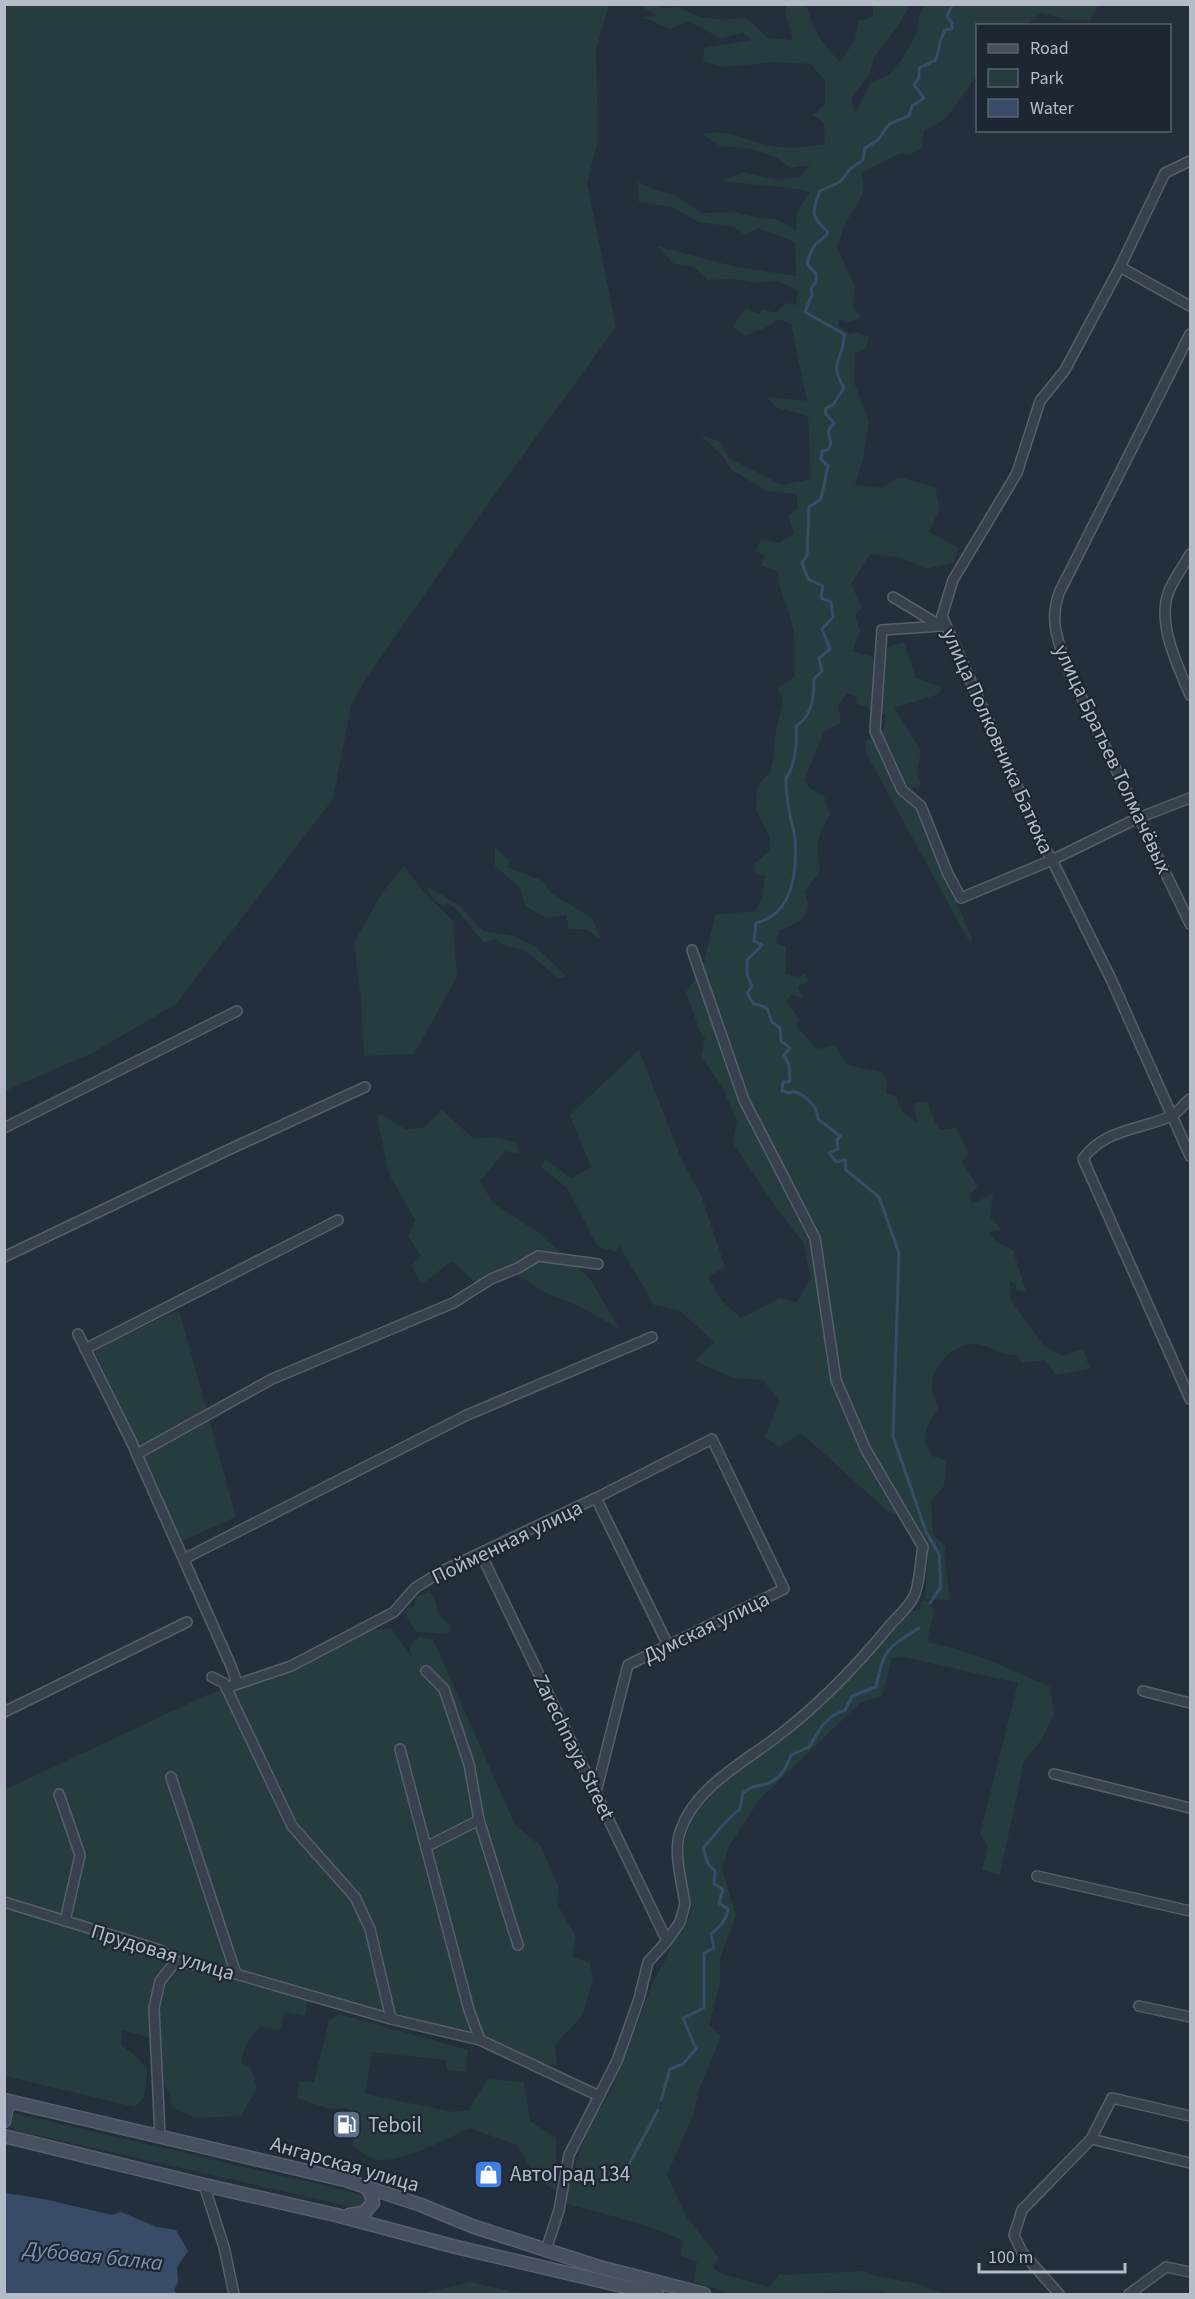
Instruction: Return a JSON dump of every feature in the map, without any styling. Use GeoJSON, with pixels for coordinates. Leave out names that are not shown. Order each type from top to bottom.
{"type":"FeatureCollection","features":[{"type":"Feature","properties":{"kind":"main road","name":"Ангарская улица"},"geometry":{"type":"LineString","coordinates":[[6,2100],[363,2185],[472,2226],[546,2250],[599,2267],[704,2295]]}},
{"type":"Feature","properties":{"kind":"main road"},"geometry":{"type":"LineString","coordinates":[[4,2121],[6,2100]]}},
{"type":"Feature","properties":{"kind":"main road"},"geometry":{"type":"LineString","coordinates":[[4,2136],[204,2185],[336,2214],[456,2247],[657,2295]]}},
{"type":"Feature","properties":{"kind":"main road"},"geometry":{"type":"LineString","coordinates":[[336,2214],[359,2215],[370,2207],[373,2199],[363,2185]]}},
{"type":"Feature","properties":{"kind":"street","name":"улица Полковника Батюка"},"geometry":{"type":"LineString","coordinates":[[1191,161],[1166,173],[1120,267],[1065,370],[1040,402],[1017,473],[954,580],[942,621],[1042,843],[1111,979],[1191,1156]]}},
{"type":"Feature","properties":{"kind":"street"},"geometry":{"type":"LineString","coordinates":[[1120,267],[1191,306]]}},
{"type":"Feature","properties":{"kind":"street","name":"улица Братьев Толмачёвых"},"geometry":{"type":"LineString","coordinates":[[1191,334],[1053,607],[1057,639],[1066,665],[1191,924]]}},
{"type":"Feature","properties":{"kind":"street"},"geometry":{"type":"LineString","coordinates":[[1191,554],[1169,591],[1166,607],[1170,648],[1191,696]]}},
{"type":"Feature","properties":{"kind":"street"},"geometry":{"type":"LineString","coordinates":[[893,597],[942,621]]}},
{"type":"Feature","properties":{"kind":"street"},"geometry":{"type":"LineString","coordinates":[[942,621],[882,630],[875,731],[902,790],[921,806],[948,874],[961,898],[1052,860],[1138,818],[1191,798]]}},
{"type":"Feature","properties":{"kind":"street"},"geometry":{"type":"LineString","coordinates":[[546,2250],[559,2210],[569,2155],[617,2061],[639,1998],[648,1962],[680,1922],[685,1904],[677,1844],[680,1831],[700,1798],[717,1782],[798,1722],[868,1650],[914,1597],[923,1546],[866,1450],[836,1380],[814,1238],[744,1100],[692,950]]}},
{"type":"Feature","properties":{"kind":"street"},"geometry":{"type":"LineString","coordinates":[[4,1128],[237,1011]]}},
{"type":"Feature","properties":{"kind":"street"},"geometry":{"type":"LineString","coordinates":[[8,1256],[228,1150],[365,1088]]}},
{"type":"Feature","properties":{"kind":"street"},"geometry":{"type":"LineString","coordinates":[[1191,1099],[1173,1116],[1109,1137],[1092,1146],[1083,1159],[1191,1399]]}},
{"type":"Feature","properties":{"kind":"street"},"geometry":{"type":"LineString","coordinates":[[85,1349],[338,1220]]}},
{"type":"Feature","properties":{"kind":"street"},"geometry":{"type":"LineString","coordinates":[[137,1454],[272,1379],[453,1303],[491,1279],[518,1268],[538,1256],[598,1264]]}},
{"type":"Feature","properties":{"kind":"street"},"geometry":{"type":"LineString","coordinates":[[78,1334],[137,1454],[237,1683]]}},
{"type":"Feature","properties":{"kind":"street"},"geometry":{"type":"LineString","coordinates":[[184,1559],[467,1414],[652,1337]]}},
{"type":"Feature","properties":{"kind":"street","name":"Пойменная улица"},"geometry":{"type":"LineString","coordinates":[[226,1688],[291,1666],[394,1612],[415,1588],[442,1571],[596,1498],[712,1438]]}},
{"type":"Feature","properties":{"kind":"street","name":"Думская улица"},"geometry":{"type":"LineString","coordinates":[[596,1792],[628,1665],[784,1590],[712,1438]]}},
{"type":"Feature","properties":{"kind":"street"},"geometry":{"type":"LineString","coordinates":[[596,1498],[668,1645]]}},
{"type":"Feature","properties":{"kind":"street","name":"Zarechnaya Street"},"geometry":{"type":"LineString","coordinates":[[481,1554],[667,1941]]}},
{"type":"Feature","properties":{"kind":"street"},"geometry":{"type":"LineString","coordinates":[[4,1712],[187,1622]]}},
{"type":"Feature","properties":{"kind":"street"},"geometry":{"type":"LineString","coordinates":[[426,1671],[444,1689],[470,1764],[478,1820],[518,1945]]}},
{"type":"Feature","properties":{"kind":"street"},"geometry":{"type":"LineString","coordinates":[[212,1677],[224,1683],[292,1826],[355,1897],[370,1929],[391,2019]]}},
{"type":"Feature","properties":{"kind":"street"},"geometry":{"type":"LineString","coordinates":[[1143,1691],[1191,1703]]}},
{"type":"Feature","properties":{"kind":"street"},"geometry":{"type":"LineString","coordinates":[[400,1749],[469,2010],[480,2040]]}},
{"type":"Feature","properties":{"kind":"street"},"geometry":{"type":"LineString","coordinates":[[1054,1774],[1191,1808]]}},
{"type":"Feature","properties":{"kind":"street"},"geometry":{"type":"LineString","coordinates":[[171,1777],[236,1974]]}},
{"type":"Feature","properties":{"kind":"street"},"geometry":{"type":"LineString","coordinates":[[59,1794],[80,1855],[65,1922]]}},
{"type":"Feature","properties":{"kind":"street"},"geometry":{"type":"LineString","coordinates":[[426,1847],[478,1820]]}},
{"type":"Feature","properties":{"kind":"street"},"geometry":{"type":"LineString","coordinates":[[1037,1876],[1191,1911]]}},
{"type":"Feature","properties":{"kind":"street","name":"Прудовая улица"},"geometry":{"type":"LineString","coordinates":[[4,1902],[160,1950],[176,1960],[236,1974],[391,2019],[480,2040],[599,2096]]}},
{"type":"Feature","properties":{"kind":"street"},"geometry":{"type":"LineString","coordinates":[[160,2136],[154,2008],[160,1981],[176,1960]]}},
{"type":"Feature","properties":{"kind":"street"},"geometry":{"type":"LineString","coordinates":[[1139,2006],[1191,2017]]}},
{"type":"Feature","properties":{"kind":"street"},"geometry":{"type":"LineString","coordinates":[[1059,2295],[1022,2252],[1014,2235],[1023,2210],[1091,2139],[1112,2098],[1191,2116]]}},
{"type":"Feature","properties":{"kind":"street"},"geometry":{"type":"LineString","coordinates":[[1091,2139],[1191,2163]]}},
{"type":"Feature","properties":{"kind":"street"},"geometry":{"type":"LineString","coordinates":[[204,2185],[224,2247],[234,2295]]}},
{"type":"Feature","properties":{"kind":"street"},"geometry":{"type":"LineString","coordinates":[[1129,2295],[1166,2267],[1191,2272]]}},
{"type":"Feature","properties":{"kind":"green space"},"geometry":{"type":"Polygon","coordinates":[[[5,4],[609,5],[596,49],[598,140],[587,183],[616,327],[494,495],[366,678],[351,705],[333,799],[175,1005],[90,1054],[5,1091],[5,4]]]}},
{"type":"Feature","properties":{"kind":"green space"},"geometry":{"type":"Polygon","coordinates":[[[644,4],[663,8],[678,7],[699,17],[723,20],[746,18],[768,38],[793,40],[785,12],[786,5],[801,5],[807,7],[820,37],[840,62],[855,40],[858,21],[873,17],[873,5],[908,5],[896,29],[874,57],[870,73],[851,99],[855,114],[871,82],[889,75],[902,59],[917,33],[919,15],[925,5],[1098,6],[1090,21],[1064,19],[1041,13],[1027,24],[976,24],[976,76],[947,117],[924,130],[922,148],[909,155],[901,153],[861,173],[864,187],[862,194],[845,224],[837,247],[855,287],[852,306],[861,317],[849,322],[840,319],[837,325],[850,334],[856,332],[869,337],[866,348],[855,353],[854,382],[869,421],[863,459],[855,485],[882,488],[898,477],[935,487],[940,508],[929,532],[959,548],[953,563],[926,569],[902,558],[870,554],[851,584],[862,608],[855,615],[860,631],[852,651],[884,660],[888,647],[904,642],[916,678],[942,687],[939,694],[894,708],[921,751],[917,770],[921,785],[906,791],[921,806],[956,888],[956,901],[972,938],[970,943],[866,753],[866,741],[884,729],[886,715],[856,703],[857,697],[848,693],[838,705],[841,722],[824,732],[804,781],[811,789],[824,796],[830,815],[819,836],[820,872],[804,892],[808,906],[807,912],[800,921],[780,930],[775,943],[786,946],[786,974],[799,977],[805,974],[809,982],[798,986],[803,998],[791,995],[786,1001],[799,1019],[796,1026],[817,1049],[835,1045],[847,1065],[882,1072],[887,1080],[886,1094],[896,1096],[902,1112],[917,1123],[914,1104],[927,1101],[934,1120],[941,1130],[956,1128],[969,1153],[962,1162],[978,1187],[970,1194],[972,1204],[993,1194],[990,1217],[1002,1230],[988,1232],[998,1243],[1013,1250],[1026,1292],[1016,1290],[1016,1284],[1010,1281],[1011,1300],[1043,1345],[1062,1356],[1083,1349],[1090,1369],[1056,1375],[1044,1360],[1022,1363],[1017,1355],[972,1344],[948,1354],[937,1369],[932,1385],[938,1408],[926,1429],[925,1442],[932,1456],[947,1460],[944,1486],[931,1501],[933,1535],[946,1546],[944,1552],[950,1600],[925,1599],[928,1555],[924,1538],[909,1512],[891,1514],[801,1433],[779,1447],[765,1437],[779,1401],[763,1380],[733,1378],[695,1361],[714,1342],[679,1310],[654,1305],[619,1245],[617,1252],[598,1247],[567,1188],[541,1167],[545,1159],[571,1178],[591,1167],[570,1115],[639,1050],[682,1161],[701,1195],[725,1267],[708,1277],[721,1300],[741,1318],[780,1298],[797,1302],[811,1279],[803,1242],[777,1209],[733,1143],[737,1121],[722,1086],[701,1057],[705,1038],[700,1032],[686,992],[703,966],[715,915],[756,911],[762,897],[765,876],[755,874],[754,864],[769,851],[770,838],[756,811],[757,787],[770,772],[773,759],[775,736],[783,701],[778,688],[794,677],[795,662],[793,627],[781,591],[778,571],[761,566],[765,555],[755,551],[761,539],[779,543],[794,534],[788,516],[797,509],[797,494],[766,491],[731,469],[722,455],[701,436],[720,441],[729,458],[782,485],[811,479],[808,416],[775,407],[767,397],[807,401],[791,324],[778,319],[767,327],[745,336],[733,326],[746,308],[758,314],[763,309],[775,313],[786,303],[796,305],[798,290],[777,281],[756,283],[733,279],[708,280],[694,267],[674,264],[657,246],[732,266],[796,276],[795,242],[758,228],[745,235],[734,227],[699,222],[672,207],[639,202],[638,182],[676,196],[702,213],[735,212],[757,218],[776,219],[796,230],[797,211],[810,192],[722,181],[743,172],[777,180],[800,177],[810,165],[791,168],[776,157],[752,149],[720,146],[702,134],[729,134],[779,147],[825,144],[824,123],[813,115],[825,104],[825,81],[811,64],[773,62],[724,67],[703,61],[704,48],[752,40],[743,33],[720,38],[688,21],[671,29],[642,17],[657,16],[643,7],[644,4]]]}},
{"type":"Feature","properties":{"kind":"green space"},"geometry":{"type":"Polygon","coordinates":[[[495,847],[509,860],[507,867],[543,881],[551,893],[592,918],[601,940],[586,929],[569,929],[566,915],[546,918],[525,906],[520,888],[495,866],[495,847]]]}},
{"type":"Feature","properties":{"kind":"green space"},"geometry":{"type":"Polygon","coordinates":[[[404,866],[422,890],[453,921],[457,977],[414,1054],[364,1056],[361,999],[354,943],[382,893],[404,866]]]}},
{"type":"Feature","properties":{"kind":"green space"},"geometry":{"type":"Polygon","coordinates":[[[426,886],[458,904],[483,931],[515,936],[536,947],[566,976],[558,978],[524,950],[503,945],[496,939],[484,942],[452,906],[447,903],[444,907],[436,901],[426,886]]]}},
{"type":"Feature","properties":{"kind":"green space"},"geometry":{"type":"Polygon","coordinates":[[[442,1110],[474,1139],[491,1137],[516,1142],[519,1154],[505,1151],[480,1181],[493,1203],[539,1233],[590,1279],[619,1328],[578,1306],[544,1292],[510,1270],[475,1282],[452,1261],[422,1284],[411,1266],[421,1256],[408,1236],[415,1220],[389,1174],[377,1117],[381,1114],[405,1129],[423,1128],[442,1110]]]}},
{"type":"Feature","properties":{"kind":"green space"},"geometry":{"type":"Polygon","coordinates":[[[179,1310],[236,1517],[182,1541],[94,1350],[179,1310]]]}},
{"type":"Feature","properties":{"kind":"green space"},"geometry":{"type":"Polygon","coordinates":[[[430,1592],[435,1600],[438,1614],[450,1625],[451,1630],[448,1634],[417,1632],[406,1616],[407,1609],[414,1606],[416,1597],[430,1592]]]}},
{"type":"Feature","properties":{"kind":"green space"},"geometry":{"type":"Polygon","coordinates":[[[925,1599],[934,1610],[927,1642],[974,1655],[1050,1687],[1054,1714],[1040,1742],[1024,1761],[1000,1875],[982,1870],[988,1846],[980,1834],[1018,1683],[900,1656],[892,1658],[882,1696],[860,1703],[759,1800],[729,1846],[722,1869],[736,1915],[720,1958],[720,1983],[709,2025],[721,2036],[699,2090],[693,2115],[667,2175],[686,2216],[719,2258],[712,2266],[719,2273],[769,2287],[781,2273],[783,2275],[865,2271],[871,2275],[919,2284],[943,2294],[893,2294],[878,2290],[810,2294],[739,2294],[721,2291],[694,2282],[697,2262],[680,2255],[683,2240],[644,2225],[565,2203],[577,2159],[591,2122],[611,2092],[654,1980],[666,1959],[674,1938],[689,1917],[691,1909],[682,1848],[692,1818],[712,1791],[829,1699],[862,1666],[910,1609],[917,1611],[921,1607],[920,1603],[925,1599]]]}},
{"type":"Feature","properties":{"kind":"green space"},"geometry":{"type":"Polygon","coordinates":[[[391,1628],[413,1659],[410,1651],[412,1642],[420,1637],[433,1639],[515,1825],[541,1846],[559,1889],[557,1904],[576,1937],[572,1957],[590,1963],[593,1979],[583,2015],[555,2045],[557,2066],[510,2059],[457,2034],[397,2014],[376,2011],[310,1990],[305,2016],[285,2012],[280,2030],[260,2027],[247,2044],[241,2063],[251,2068],[257,2088],[241,2116],[195,2118],[172,2107],[170,2094],[162,2082],[159,2040],[122,2030],[121,2045],[137,2057],[147,2069],[144,2097],[135,2107],[5,2076],[4,1790],[207,1695],[306,1663],[368,1631],[391,1628]]]}},
{"type":"Feature","properties":{"kind":"green space"},"geometry":{"type":"Polygon","coordinates":[[[339,2014],[468,2050],[466,2072],[447,2070],[446,2060],[372,2052],[365,2094],[453,2112],[468,2110],[488,2079],[524,2082],[530,2121],[556,2138],[556,2191],[537,2179],[517,2145],[469,2128],[422,2150],[395,2159],[374,2159],[353,2146],[352,2133],[362,2129],[348,2108],[330,2109],[297,2098],[299,2081],[314,2082],[329,2021],[339,2014]]]}},
{"type":"Feature","properties":{"kind":"green space"},"geometry":{"type":"Polygon","coordinates":[[[14,2113],[364,2195],[369,2200],[361,2209],[14,2130],[8,2125],[14,2113]]]}},
{"type":"Feature","properties":{"kind":"green space"},"geometry":{"type":"Polygon","coordinates":[[[471,2282],[521,2294],[421,2294],[471,2282]]]}},
{"type":"Feature","properties":{"kind":"water","name":"Дубовая балка"},"geometry":{"type":"Polygon","coordinates":[[[5,2193],[44,2199],[112,2215],[121,2212],[157,2227],[176,2230],[188,2251],[177,2267],[178,2282],[174,2290],[177,2294],[5,2294],[5,2193]]]}},
{"type":"Feature","properties":{"kind":"waterway"},"geometry":{"type":"LineString","coordinates":[[930,1603],[941,1587],[939,1554],[926,1532],[893,1436],[899,1253],[879,1197],[846,1170],[845,1160],[836,1162],[829,1153],[838,1149],[837,1140],[840,1136],[818,1119],[816,1110],[806,1098],[793,1091],[790,1093],[782,1091],[783,1082],[790,1082],[789,1065],[784,1055],[790,1048],[781,1041],[780,1028],[772,1022],[767,1008],[753,1003],[747,993],[752,986],[747,974],[747,960],[762,945],[754,941],[756,923],[769,918],[778,911],[786,901],[794,877],[795,838],[786,778],[792,767],[795,753],[796,726],[809,712],[813,700],[814,679],[822,671],[819,658],[830,649],[822,629],[833,617],[831,602],[821,598],[823,586],[808,579],[802,563],[807,555],[809,507],[821,499],[828,466],[821,459],[822,451],[828,450],[831,443],[828,431],[834,423],[825,413],[826,408],[833,405],[844,388],[837,371],[844,334],[805,312],[812,295],[811,288],[816,282],[816,274],[807,264],[810,253],[828,232],[815,218],[815,204],[820,191],[840,182],[850,169],[863,160],[865,148],[878,140],[889,124],[909,116],[912,106],[924,98],[914,85],[919,78],[919,68],[936,60],[945,30],[952,29],[952,23],[947,16],[952,5],[957,4]]}},
{"type":"Feature","properties":{"kind":"waterway"},"geometry":{"type":"LineString","coordinates":[[661,2100],[670,2069],[683,2064],[696,2049],[683,2018],[704,2008],[704,1953],[714,1948],[711,1934],[722,1923],[728,1909],[719,1903],[723,1889],[714,1884],[715,1871],[708,1864],[703,1848],[740,1809],[743,1793],[752,1787],[771,1782],[779,1776],[791,1755],[809,1747],[822,1726],[832,1716],[845,1710],[852,1696],[876,1687],[881,1665],[888,1651],[919,1628]]}},
{"type":"Feature","properties":{"kind":"waterway"},"geometry":{"type":"LineString","coordinates":[[626,2170],[658,2110]]}},
{"type":"Feature","properties":{"kind":"place","name":"Teboil"},"geometry":{"type":"Point","coordinates":[347,2125]}},
{"type":"Feature","properties":{"kind":"place","name":"АвтоГрад 134"},"geometry":{"type":"Point","coordinates":[489,2174]}}]}
